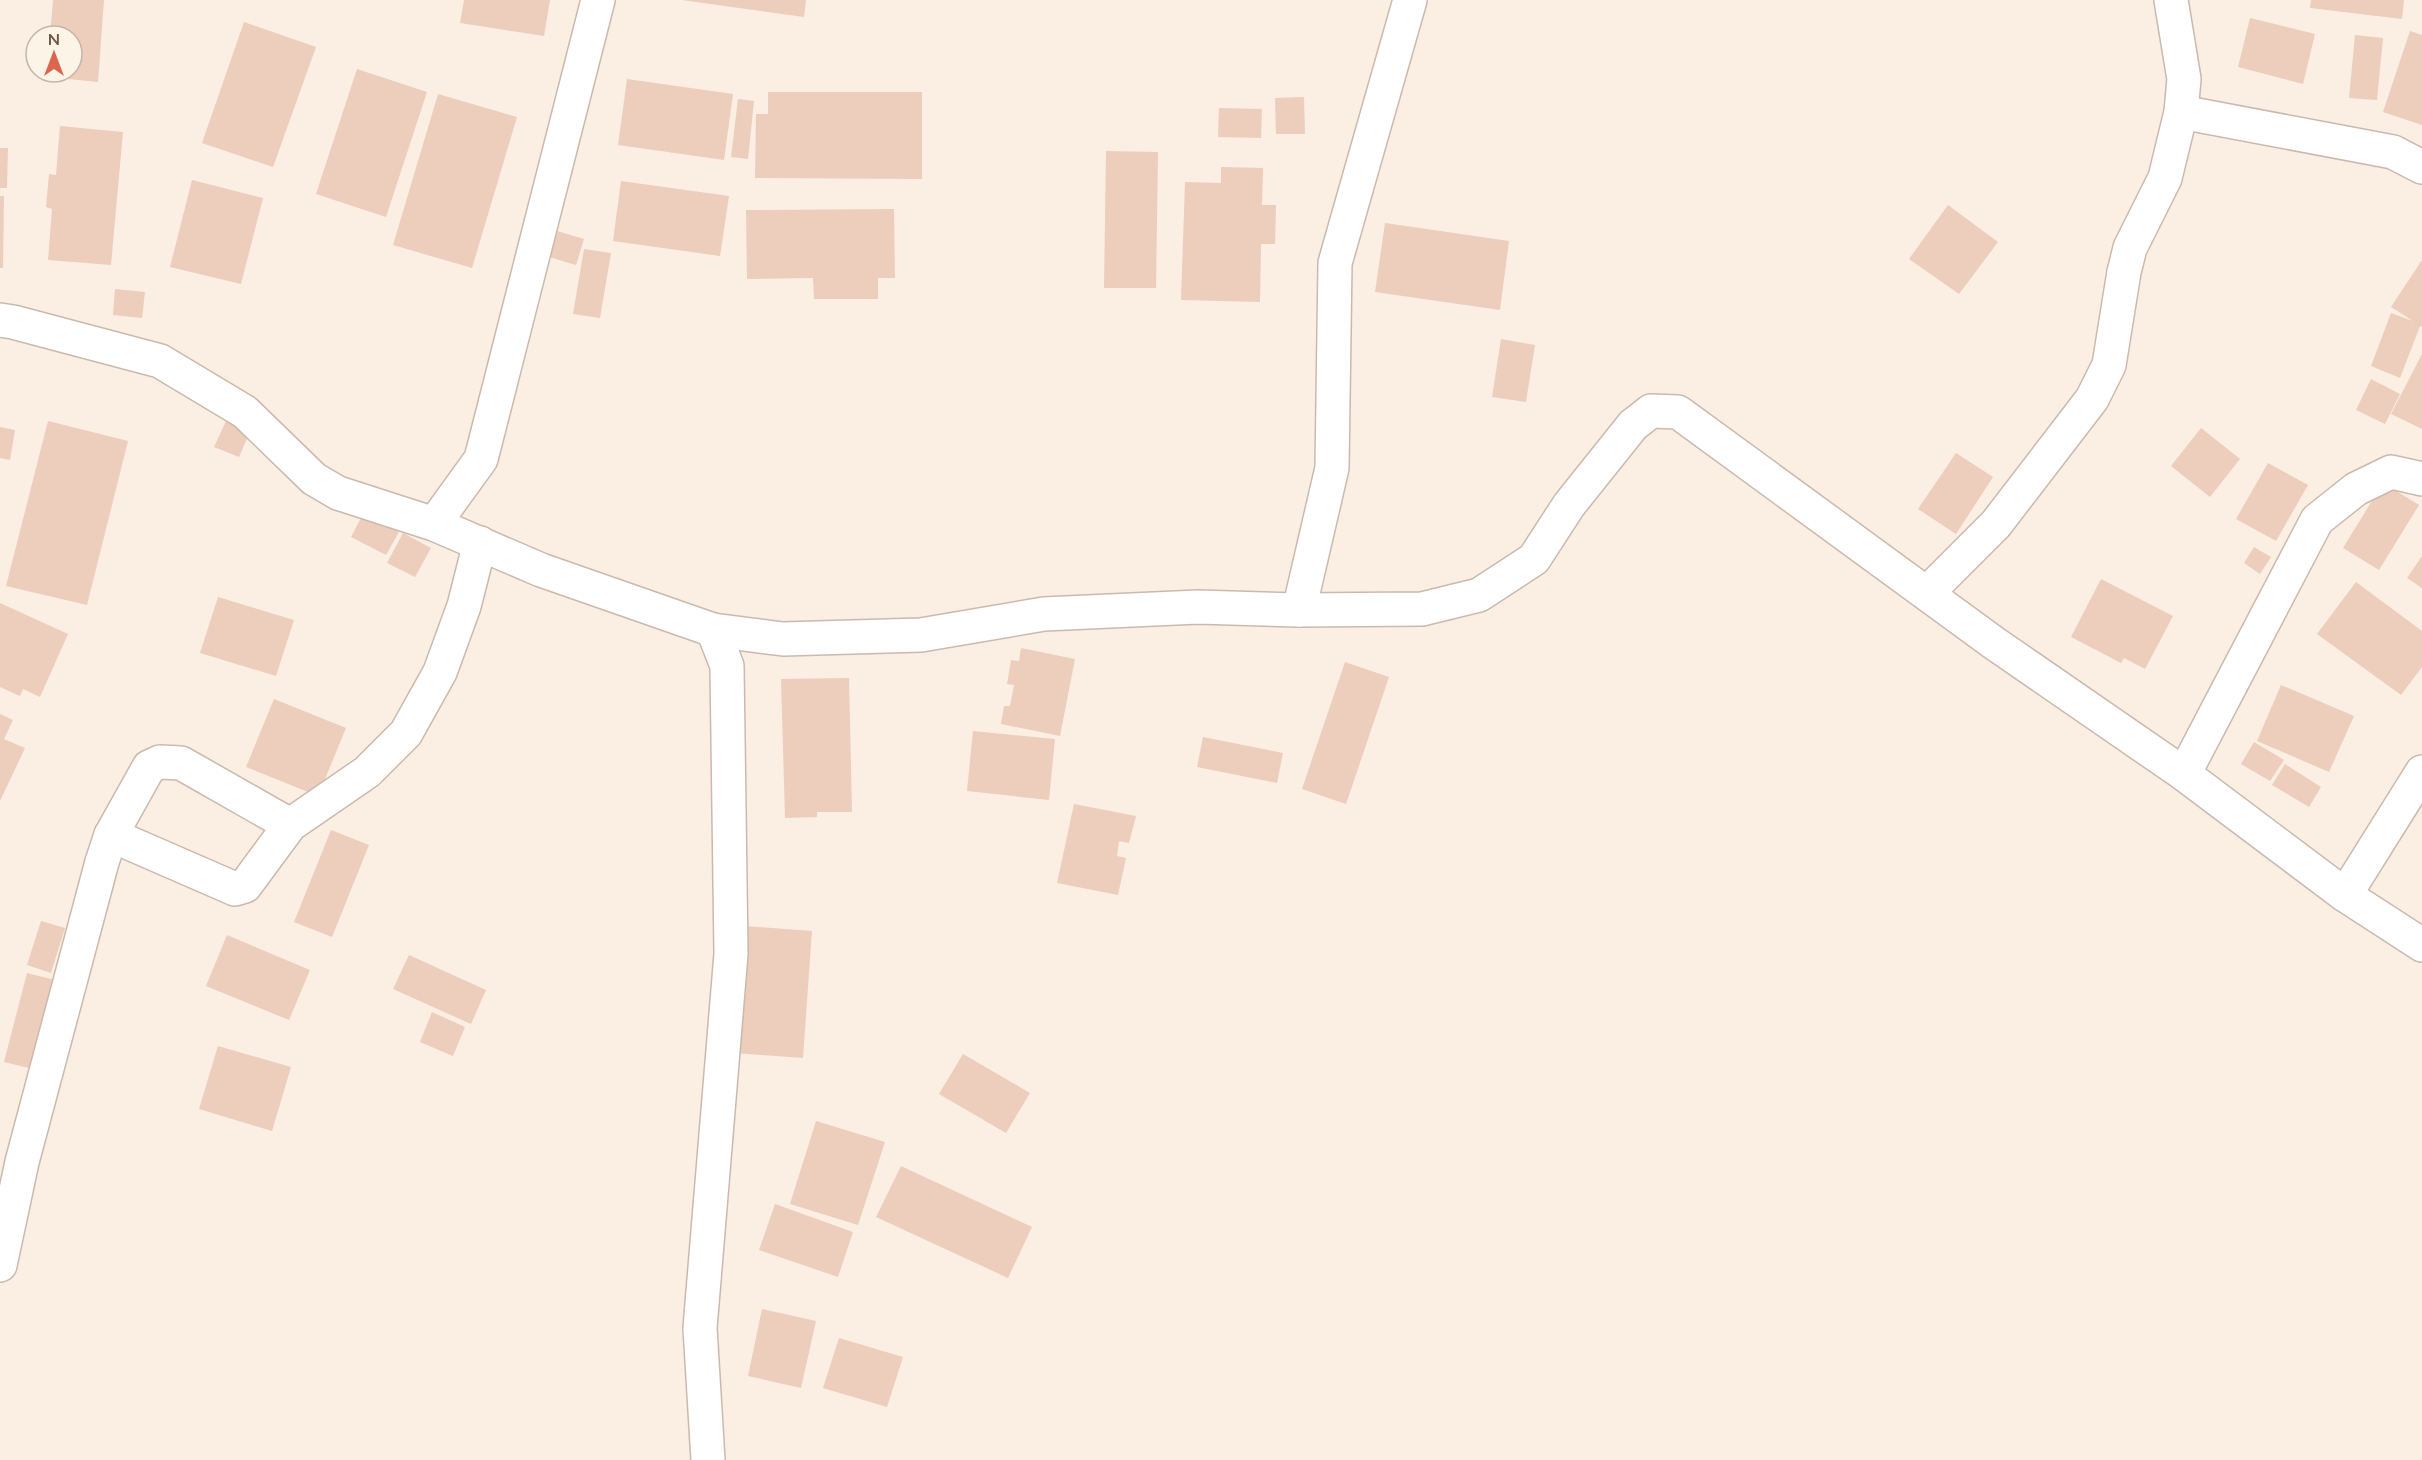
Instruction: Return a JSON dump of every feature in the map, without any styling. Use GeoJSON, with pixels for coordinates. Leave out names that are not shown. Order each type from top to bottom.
{"type":"FeatureCollection","features":[{"type":"Feature","properties":{"kind":"street"},"geometry":{"type":"LineString","coordinates":[[434,524],[481,459],[598,0]]}},
{"type":"Feature","properties":{"kind":"street"},"geometry":{"type":"LineString","coordinates":[[1299,610],[1332,468],[1335,263],[1410,0]]}},
{"type":"Feature","properties":{"kind":"street"},"geometry":{"type":"LineString","coordinates":[[1926,593],[1996,524],[2092,399],[2109,365],[2130,248],[2165,177],[2181,112],[2184,80],[2170,0]]}},
{"type":"Feature","properties":{"kind":"street"},"geometry":{"type":"LineString","coordinates":[[2181,112],[2393,152],[2422,167]]}},
{"type":"Feature","properties":{"kind":"street"},"geometry":{"type":"LineString","coordinates":[[0,320],[13,321],[160,361],[245,412],[314,479],[338,493],[434,524],[541,570],[713,630],[783,639],[921,635],[1044,614],[1198,608],[1422,609],[1479,595],[1534,559],[1576,496],[1633,425],[1651,411],[1678,412],[1926,593],[2184,774],[2345,895],[2422,945]]}},
{"type":"Feature","properties":{"kind":"street"},"geometry":{"type":"LineString","coordinates":[[2184,774],[2317,520],[2356,489],[2391,472],[2422,479]]}},
{"type":"Feature","properties":{"kind":"street"},"geometry":{"type":"LineString","coordinates":[[111,835],[235,889],[245,886],[290,825],[367,772],[406,733],[440,672],[464,606],[480,543]]}},
{"type":"Feature","properties":{"kind":"street"},"geometry":{"type":"LineString","coordinates":[[708,1460],[700,1328],[731,954],[727,666],[713,630]]}},
{"type":"Feature","properties":{"kind":"street"},"geometry":{"type":"LineString","coordinates":[[0,1265],[11,1170],[102,862],[111,835],[149,767],[160,762],[181,763],[290,825]]}},
{"type":"Feature","properties":{"kind":"street"},"geometry":{"type":"LineString","coordinates":[[2345,895],[2422,772]]}},
{"type":"Feature","properties":{"kind":"building"},"geometry":{"type":"Polygon","coordinates":[[[53,0],[104,0],[98,82],[84,81],[84,24],[51,24],[53,0]]]}},
{"type":"Feature","properties":{"kind":"building"},"geometry":{"type":"Polygon","coordinates":[[[464,0],[550,0],[544,36],[460,23],[464,0]]]}},
{"type":"Feature","properties":{"kind":"building"},"geometry":{"type":"Polygon","coordinates":[[[682,0],[806,0],[804,17],[682,0]]]}},
{"type":"Feature","properties":{"kind":"building"},"geometry":{"type":"Polygon","coordinates":[[[2311,0],[2404,0],[2402,19],[2310,8],[2311,0]]]}},
{"type":"Feature","properties":{"kind":"building"},"geometry":{"type":"Polygon","coordinates":[[[2250,18],[2315,34],[2303,84],[2238,67],[2250,18]]]}},
{"type":"Feature","properties":{"kind":"building"},"geometry":{"type":"Polygon","coordinates":[[[244,22],[316,47],[273,167],[202,143],[244,22]]]}},
{"type":"Feature","properties":{"kind":"building"},"geometry":{"type":"Polygon","coordinates":[[[2410,31],[2422,35],[2422,125],[2383,112],[2410,31]]]}},
{"type":"Feature","properties":{"kind":"building"},"geometry":{"type":"Polygon","coordinates":[[[2355,35],[2383,38],[2377,100],[2349,98],[2355,35]]]}},
{"type":"Feature","properties":{"kind":"building"},"geometry":{"type":"Polygon","coordinates":[[[357,69],[427,92],[386,217],[316,194],[357,69]]]}},
{"type":"Feature","properties":{"kind":"building"},"geometry":{"type":"Polygon","coordinates":[[[627,79],[733,94],[724,160],[618,145],[627,79]]]}},
{"type":"Feature","properties":{"kind":"building"},"geometry":{"type":"Polygon","coordinates":[[[768,92],[922,92],[922,179],[755,178],[756,114],[768,114],[768,92]]]}},
{"type":"Feature","properties":{"kind":"building"},"geometry":{"type":"Polygon","coordinates":[[[438,94],[517,117],[472,268],[393,245],[438,94]]]}},
{"type":"Feature","properties":{"kind":"building"},"geometry":{"type":"Polygon","coordinates":[[[1304,97],[1305,134],[1276,134],[1275,98],[1304,97]]]}},
{"type":"Feature","properties":{"kind":"building"},"geometry":{"type":"Polygon","coordinates":[[[738,99],[754,101],[748,159],[731,157],[738,99]]]}},
{"type":"Feature","properties":{"kind":"building"},"geometry":{"type":"Polygon","coordinates":[[[1219,108],[1262,109],[1261,138],[1218,137],[1219,108]]]}},
{"type":"Feature","properties":{"kind":"building"},"geometry":{"type":"Polygon","coordinates":[[[60,126],[123,132],[111,265],[48,260],[52,209],[46,207],[49,174],[56,175],[60,126]]]}},
{"type":"Feature","properties":{"kind":"building"},"geometry":{"type":"Polygon","coordinates":[[[0,148],[8,148],[7,188],[0,188],[0,148]]]}},
{"type":"Feature","properties":{"kind":"building"},"geometry":{"type":"Polygon","coordinates":[[[1106,151],[1158,152],[1156,288],[1104,288],[1106,151]]]}},
{"type":"Feature","properties":{"kind":"building"},"geometry":{"type":"Polygon","coordinates":[[[1221,167],[1263,168],[1262,205],[1276,205],[1275,244],[1261,244],[1260,302],[1181,300],[1185,182],[1221,183],[1221,167]]]}},
{"type":"Feature","properties":{"kind":"building"},"geometry":{"type":"Polygon","coordinates":[[[192,180],[263,198],[241,284],[170,267],[192,180]]]}},
{"type":"Feature","properties":{"kind":"building"},"geometry":{"type":"Polygon","coordinates":[[[621,181],[729,196],[720,256],[613,241],[621,181]]]}},
{"type":"Feature","properties":{"kind":"building"},"geometry":{"type":"Polygon","coordinates":[[[0,196],[4,196],[3,268],[0,268],[0,196]]]}},
{"type":"Feature","properties":{"kind":"building"},"geometry":{"type":"Polygon","coordinates":[[[1948,205],[1998,242],[1959,294],[1909,259],[1948,205]]]}},
{"type":"Feature","properties":{"kind":"building"},"geometry":{"type":"Polygon","coordinates":[[[894,209],[895,278],[878,278],[878,299],[814,299],[813,278],[747,279],[746,210],[894,209]]]}},
{"type":"Feature","properties":{"kind":"building"},"geometry":{"type":"Polygon","coordinates":[[[1385,223],[1509,241],[1500,310],[1375,292],[1385,223]]]}},
{"type":"Feature","properties":{"kind":"building"},"geometry":{"type":"Polygon","coordinates":[[[557,231],[584,239],[576,265],[549,257],[557,231]]]}},
{"type":"Feature","properties":{"kind":"building"},"geometry":{"type":"Polygon","coordinates":[[[584,249],[611,253],[600,318],[573,314],[584,249]]]}},
{"type":"Feature","properties":{"kind":"building"},"geometry":{"type":"Polygon","coordinates":[[[2422,260],[2422,327],[2420,326],[2400,378],[2371,366],[2391,313],[2413,321],[2391,307],[2422,260]]]}},
{"type":"Feature","properties":{"kind":"building"},"geometry":{"type":"Polygon","coordinates":[[[115,289],[145,292],[142,318],[113,315],[115,289]]]}},
{"type":"Feature","properties":{"kind":"building"},"geometry":{"type":"Polygon","coordinates":[[[1501,339],[1535,345],[1526,402],[1492,397],[1501,339]]]}},
{"type":"Feature","properties":{"kind":"building"},"geometry":{"type":"Polygon","coordinates":[[[2422,354],[2422,429],[2391,414],[2422,354]]]}},
{"type":"Feature","properties":{"kind":"building"},"geometry":{"type":"Polygon","coordinates":[[[2371,379],[2400,394],[2385,424],[2356,410],[2371,379]]]}},
{"type":"Feature","properties":{"kind":"building"},"geometry":{"type":"Polygon","coordinates":[[[227,419],[251,429],[239,457],[214,447],[227,419]]]}},
{"type":"Feature","properties":{"kind":"building"},"geometry":{"type":"Polygon","coordinates":[[[48,421],[128,441],[87,605],[6,586],[48,421]]]}},
{"type":"Feature","properties":{"kind":"building"},"geometry":{"type":"Polygon","coordinates":[[[0,427],[15,430],[10,460],[0,458],[0,427]]]}},
{"type":"Feature","properties":{"kind":"building"},"geometry":{"type":"Polygon","coordinates":[[[2201,428],[2240,459],[2210,497],[2171,466],[2201,428]]]}},
{"type":"Feature","properties":{"kind":"building"},"geometry":{"type":"Polygon","coordinates":[[[1956,453],[1993,477],[1956,534],[1918,509],[1956,453]]]}},
{"type":"Feature","properties":{"kind":"building"},"geometry":{"type":"Polygon","coordinates":[[[2268,463],[2308,485],[2276,541],[2236,519],[2268,463]]]}},
{"type":"Feature","properties":{"kind":"building"},"geometry":{"type":"Polygon","coordinates":[[[2383,483],[2419,505],[2379,570],[2343,548],[2383,483]]]}},
{"type":"Feature","properties":{"kind":"building"},"geometry":{"type":"Polygon","coordinates":[[[363,514],[399,532],[386,555],[351,537],[363,514]]]}},
{"type":"Feature","properties":{"kind":"building"},"geometry":{"type":"Polygon","coordinates":[[[403,533],[431,548],[415,577],[387,563],[403,533]]]}},
{"type":"Feature","properties":{"kind":"building"},"geometry":{"type":"Polygon","coordinates":[[[2254,547],[2271,557],[2260,574],[2244,563],[2254,547]]]}},
{"type":"Feature","properties":{"kind":"building"},"geometry":{"type":"Polygon","coordinates":[[[2422,556],[2422,588],[2407,578],[2422,556]]]}},
{"type":"Feature","properties":{"kind":"building"},"geometry":{"type":"Polygon","coordinates":[[[2101,579],[2173,616],[2145,669],[2124,658],[2121,663],[2071,637],[2101,579]]]}},
{"type":"Feature","properties":{"kind":"building"},"geometry":{"type":"Polygon","coordinates":[[[2356,582],[2422,631],[2422,667],[2401,695],[2317,634],[2356,582]]]}},
{"type":"Feature","properties":{"kind":"building"},"geometry":{"type":"Polygon","coordinates":[[[218,597],[294,620],[276,676],[200,653],[218,597]]]}},
{"type":"Feature","properties":{"kind":"building"},"geometry":{"type":"Polygon","coordinates":[[[0,603],[68,634],[40,697],[23,689],[20,696],[0,687],[0,603]]]}},
{"type":"Feature","properties":{"kind":"building"},"geometry":{"type":"Polygon","coordinates":[[[1021,648],[1075,659],[1060,736],[1001,724],[1004,706],[1010,706],[1014,685],[1007,684],[1011,660],[1019,661],[1021,648]]]}},
{"type":"Feature","properties":{"kind":"building"},"geometry":{"type":"Polygon","coordinates":[[[1345,662],[1389,677],[1346,804],[1302,789],[1345,662]]]}},
{"type":"Feature","properties":{"kind":"building"},"geometry":{"type":"Polygon","coordinates":[[[849,678],[852,812],[817,812],[817,817],[785,818],[781,679],[849,678]]]}},
{"type":"Feature","properties":{"kind":"building"},"geometry":{"type":"Polygon","coordinates":[[[2281,685],[2354,716],[2329,772],[2257,741],[2281,685]]]}},
{"type":"Feature","properties":{"kind":"building"},"geometry":{"type":"Polygon","coordinates":[[[274,699],[346,728],[318,796],[246,767],[274,699]]]}},
{"type":"Feature","properties":{"kind":"building"},"geometry":{"type":"Polygon","coordinates":[[[0,714],[13,720],[4,739],[25,748],[0,801],[0,714]]]}},
{"type":"Feature","properties":{"kind":"building"},"geometry":{"type":"Polygon","coordinates":[[[973,731],[1055,739],[1049,800],[967,791],[973,731]]]}},
{"type":"Feature","properties":{"kind":"building"},"geometry":{"type":"Polygon","coordinates":[[[1203,737],[1283,753],[1277,783],[1197,767],[1203,737]]]}},
{"type":"Feature","properties":{"kind":"building"},"geometry":{"type":"Polygon","coordinates":[[[2254,742],[2284,760],[2270,781],[2241,764],[2254,742]]]}},
{"type":"Feature","properties":{"kind":"building"},"geometry":{"type":"Polygon","coordinates":[[[2285,764],[2321,787],[2309,807],[2272,785],[2285,764]]]}},
{"type":"Feature","properties":{"kind":"building"},"geometry":{"type":"Polygon","coordinates":[[[1074,804],[1136,816],[1129,843],[1119,841],[1117,856],[1126,858],[1118,895],[1057,883],[1074,804]]]}},
{"type":"Feature","properties":{"kind":"building"},"geometry":{"type":"Polygon","coordinates":[[[331,830],[369,845],[332,937],[294,922],[331,830]]]}},
{"type":"Feature","properties":{"kind":"building"},"geometry":{"type":"Polygon","coordinates":[[[41,921],[65,928],[51,973],[27,965],[41,921]]]}},
{"type":"Feature","properties":{"kind":"building"},"geometry":{"type":"Polygon","coordinates":[[[745,926],[812,931],[803,1058],[735,1053],[745,926]]]}},
{"type":"Feature","properties":{"kind":"building"},"geometry":{"type":"Polygon","coordinates":[[[227,935],[310,970],[289,1020],[206,986],[227,935]]]}},
{"type":"Feature","properties":{"kind":"building"},"geometry":{"type":"Polygon","coordinates":[[[409,955],[486,990],[471,1024],[393,989],[409,955]]]}},
{"type":"Feature","properties":{"kind":"building"},"geometry":{"type":"Polygon","coordinates":[[[27,973],[55,980],[33,1069],[4,1062],[27,973]]]}},
{"type":"Feature","properties":{"kind":"building"},"geometry":{"type":"Polygon","coordinates":[[[432,1012],[465,1027],[453,1056],[420,1042],[432,1012]]]}},
{"type":"Feature","properties":{"kind":"building"},"geometry":{"type":"Polygon","coordinates":[[[218,1046],[291,1067],[272,1131],[199,1109],[218,1046]]]}},
{"type":"Feature","properties":{"kind":"building"},"geometry":{"type":"Polygon","coordinates":[[[963,1054],[1030,1093],[1006,1133],[939,1094],[963,1054]]]}},
{"type":"Feature","properties":{"kind":"building"},"geometry":{"type":"Polygon","coordinates":[[[816,1121],[885,1142],[858,1225],[790,1204],[816,1121]]]}},
{"type":"Feature","properties":{"kind":"building"},"geometry":{"type":"Polygon","coordinates":[[[901,1166],[1032,1227],[1008,1278],[876,1217],[901,1166]]]}},
{"type":"Feature","properties":{"kind":"building"},"geometry":{"type":"Polygon","coordinates":[[[775,1204],[853,1232],[838,1277],[759,1250],[775,1204]]]}},
{"type":"Feature","properties":{"kind":"building"},"geometry":{"type":"Polygon","coordinates":[[[762,1309],[816,1321],[801,1388],[748,1376],[762,1309]]]}},
{"type":"Feature","properties":{"kind":"building"},"geometry":{"type":"Polygon","coordinates":[[[839,1338],[903,1357],[887,1407],[823,1388],[839,1338]]]}}]}
